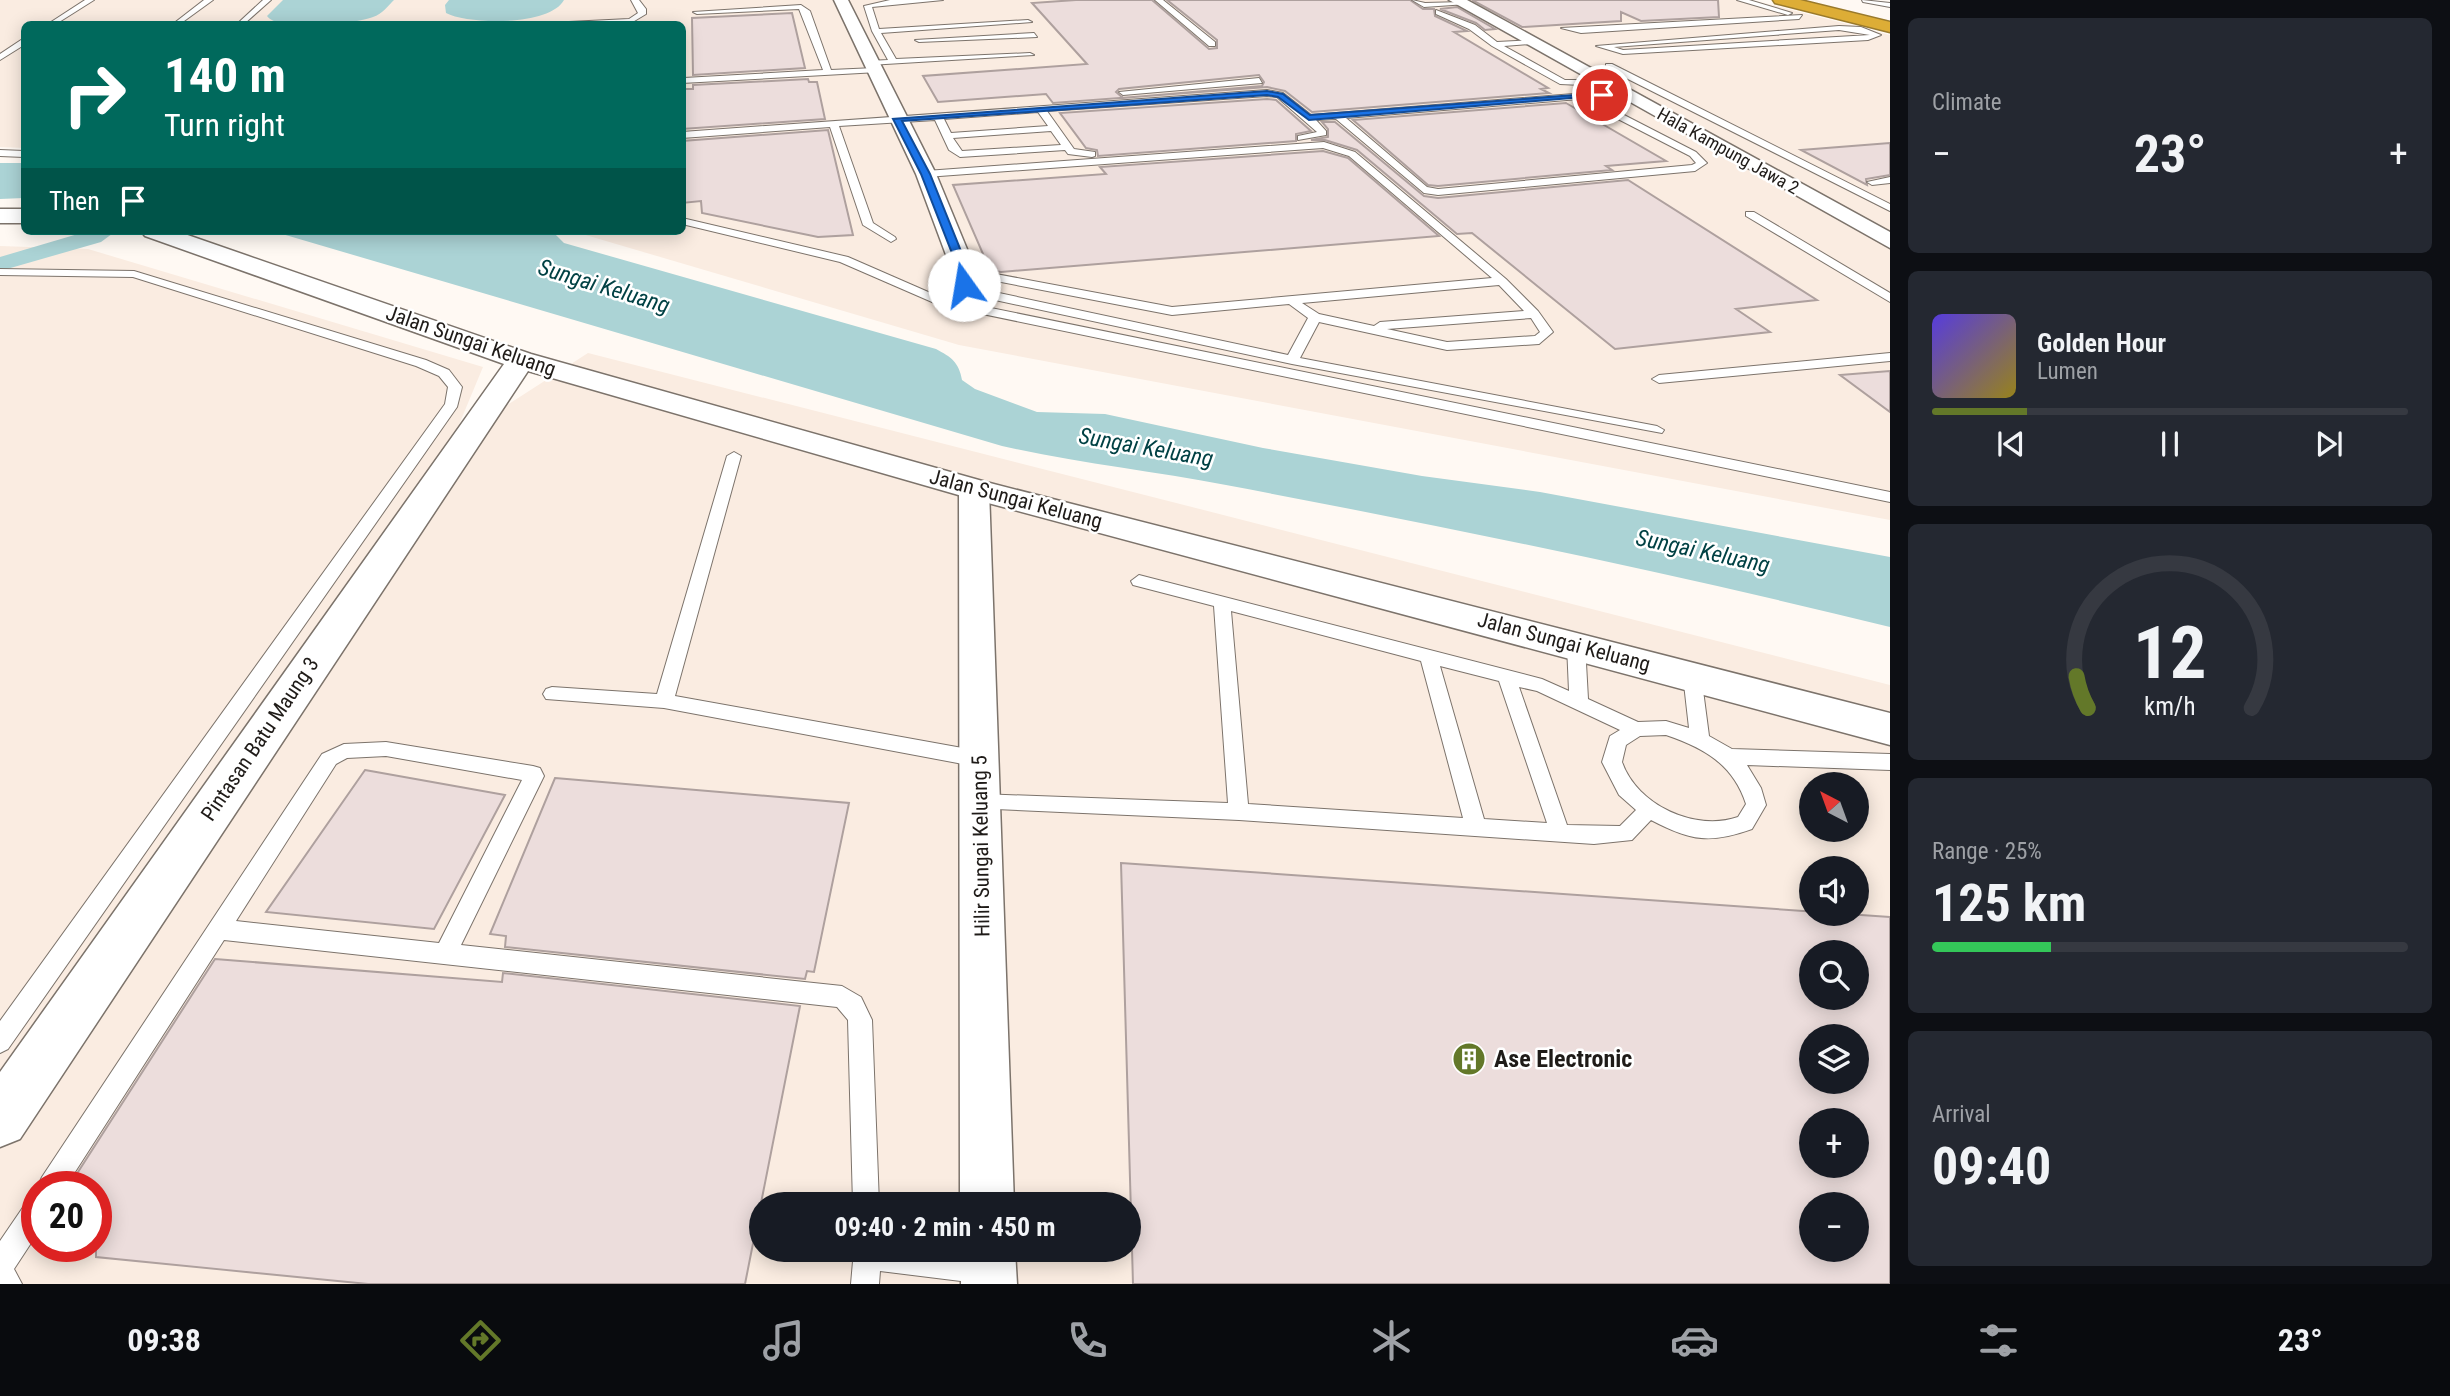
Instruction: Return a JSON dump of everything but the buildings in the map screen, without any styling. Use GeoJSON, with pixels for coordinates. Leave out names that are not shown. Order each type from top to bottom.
{"type":"FeatureCollection","features":[{"type":"Feature","properties":{"kind":"highway"},"geometry":{"type":"LineString","coordinates":[[1781,0],[1890,21]]}},
{"type":"Feature","properties":{"kind":"highway"},"geometry":{"type":"LineString","coordinates":[[1793,0],[1890,21]]}},
{"type":"Feature","properties":{"kind":"highway"},"geometry":{"type":"LineString","coordinates":[[1815,0],[1890,21]]}},
{"type":"Feature","properties":{"kind":"highway"},"geometry":{"type":"LineString","coordinates":[[1833,0],[1890,21]]}},
{"type":"Feature","properties":{"kind":"street"},"geometry":{"type":"LineString","coordinates":[[841,0],[926,174],[964,271]]}},
{"type":"Feature","properties":{"kind":"street","name":"Hala Kampung Jawa 2"},"geometry":{"type":"LineString","coordinates":[[1460,2],[1531,42],[1606,74],[1623,93],[1890,241]]}},
{"type":"Feature","properties":{"kind":"street"},"geometry":{"type":"LineString","coordinates":[[0,216],[21,216]]}},
{"type":"Feature","properties":{"kind":"street","name":"Jalan Sungai Keluang"},"geometry":{"type":"LineString","coordinates":[[164,235],[521,360],[974,489],[1890,729]]}},
{"type":"Feature","properties":{"kind":"street","name":"Pintasan Batu Maung 3"},"geometry":{"type":"LineString","coordinates":[[0,1119],[521,360]]}},
{"type":"Feature","properties":{"kind":"street","name":"Hilir Sungai Keluang 5"},"geometry":{"type":"LineString","coordinates":[[974,489],[987,1192]]}},
{"type":"Feature","properties":{"kind":"lane"},"geometry":{"type":"LineString","coordinates":[[57,21],[90,0]]}},
{"type":"Feature","properties":{"kind":"lane"},"geometry":{"type":"LineString","coordinates":[[180,21],[209,0]]}},
{"type":"Feature","properties":{"kind":"lane"},"geometry":{"type":"LineString","coordinates":[[243,21],[267,0]]}},
{"type":"Feature","properties":{"kind":"lane"},"geometry":{"type":"LineString","coordinates":[[633,21],[642,14],[642,9],[635,0]]}},
{"type":"Feature","properties":{"kind":"lane"},"geometry":{"type":"LineString","coordinates":[[893,62],[876,31],[868,6],[939,0]]}},
{"type":"Feature","properties":{"kind":"lane"},"geometry":{"type":"LineString","coordinates":[[1159,0],[1212,44]]}},
{"type":"Feature","properties":{"kind":"lane"},"geometry":{"type":"LineString","coordinates":[[1416,0],[1424,5],[1460,2]]}},
{"type":"Feature","properties":{"kind":"lane"},"geometry":{"type":"LineString","coordinates":[[1741,0],[1829,29],[1861,29],[1877,35],[1868,38],[1623,52],[1600,46],[1829,29]]}},
{"type":"Feature","properties":{"kind":"lane"},"geometry":{"type":"LineString","coordinates":[[1866,0],[1890,5]]}},
{"type":"Feature","properties":{"kind":"lane"},"geometry":{"type":"LineString","coordinates":[[696,12],[801,7],[806,11],[828,72]]}},
{"type":"Feature","properties":{"kind":"lane"},"geometry":{"type":"LineString","coordinates":[[1440,12],[1472,27],[1495,44],[1563,82],[1606,74],[1890,208]]}},
{"type":"Feature","properties":{"kind":"lane"},"geometry":{"type":"LineString","coordinates":[[1565,28],[1581,32],[1799,18]]}},
{"type":"Feature","properties":{"kind":"lane"},"geometry":{"type":"LineString","coordinates":[[876,31],[1028,22]]}},
{"type":"Feature","properties":{"kind":"lane"},"geometry":{"type":"LineString","coordinates":[[911,41],[1034,35]]}},
{"type":"Feature","properties":{"kind":"lane"},"geometry":{"type":"LineString","coordinates":[[883,42],[897,41]]}},
{"type":"Feature","properties":{"kind":"lane"},"geometry":{"type":"LineString","coordinates":[[1495,44],[1531,42]]}},
{"type":"Feature","properties":{"kind":"lane"},"geometry":{"type":"LineString","coordinates":[[0,58],[21,44]]}},
{"type":"Feature","properties":{"kind":"lane"},"geometry":{"type":"LineString","coordinates":[[686,81],[828,72],[893,62],[1030,50],[888,52]]}},
{"type":"Feature","properties":{"kind":"lane"},"geometry":{"type":"LineString","coordinates":[[1110,93],[1259,80]]}},
{"type":"Feature","properties":{"kind":"lane"},"geometry":{"type":"LineString","coordinates":[[895,115],[938,117],[1272,93],[1280,95],[1323,133],[1320,136],[1090,155],[1071,152],[1041,110]]}},
{"type":"Feature","properties":{"kind":"lane"},"geometry":{"type":"LineString","coordinates":[[1309,118],[1623,93]]}},
{"type":"Feature","properties":{"kind":"lane"},"geometry":{"type":"LineString","coordinates":[[1338,116],[1424,190],[1438,192],[1695,168],[1702,163],[1693,155],[1582,97]]}},
{"type":"Feature","properties":{"kind":"lane"},"geometry":{"type":"LineString","coordinates":[[686,135],[834,124],[1042,98]]}},
{"type":"Feature","properties":{"kind":"lane"},"geometry":{"type":"LineString","coordinates":[[938,117],[954,150],[960,154],[1067,147]]}},
{"type":"Feature","properties":{"kind":"lane"},"geometry":{"type":"LineString","coordinates":[[834,124],[868,225],[891,239]]}},
{"type":"Feature","properties":{"kind":"lane"},"geometry":{"type":"LineString","coordinates":[[946,136],[1054,128]]}},
{"type":"Feature","properties":{"kind":"lane"},"geometry":{"type":"LineString","coordinates":[[926,174],[1324,145],[1352,155],[1502,281],[1534,314],[1547,332],[1539,340],[1447,346],[1315,317],[1291,300]]}},
{"type":"Feature","properties":{"kind":"lane"},"geometry":{"type":"LineString","coordinates":[[0,153],[21,154]]}},
{"type":"Feature","properties":{"kind":"lane"},"geometry":{"type":"LineString","coordinates":[[1845,185],[1890,180]]}},
{"type":"Feature","properties":{"kind":"lane"},"geometry":{"type":"LineString","coordinates":[[1750,214],[1890,298]]}},
{"type":"Feature","properties":{"kind":"lane"},"geometry":{"type":"LineString","coordinates":[[686,222],[844,259],[939,301],[1890,497]]}},
{"type":"Feature","properties":{"kind":"lane"},"geometry":{"type":"LineString","coordinates":[[1502,281],[1172,311],[964,271],[964,285],[981,293],[1292,360],[1657,430]]}},
{"type":"Feature","properties":{"kind":"lane"},"geometry":{"type":"LineString","coordinates":[[0,1041],[452,404],[455,387],[444,373],[421,363],[134,274],[1,272]]}},
{"type":"Feature","properties":{"kind":"lane"},"geometry":{"type":"LineString","coordinates":[[1359,328],[1534,314]]}},
{"type":"Feature","properties":{"kind":"lane"},"geometry":{"type":"LineString","coordinates":[[1292,360],[1315,317]]}},
{"type":"Feature","properties":{"kind":"lane"},"geometry":{"type":"LineString","coordinates":[[1659,379],[1890,357]]}},
{"type":"Feature","properties":{"kind":"lane"},"geometry":{"type":"LineString","coordinates":[[664,701],[734,456]]}},
{"type":"Feature","properties":{"kind":"lane"},"geometry":{"type":"LineString","coordinates":[[1139,582],[1542,686],[1636,729],[1666,728],[1700,738],[1730,757],[1751,782],[1756,806],[1745,824],[1718,831],[1683,826],[1648,809],[1623,786],[1612,761],[1617,741],[1636,729]]}},
{"type":"Feature","properties":{"kind":"lane"},"geometry":{"type":"LineString","coordinates":[[1222,603],[1239,812]]}},
{"type":"Feature","properties":{"kind":"lane"},"geometry":{"type":"LineString","coordinates":[[1576,645],[1579,702]]}},
{"type":"Feature","properties":{"kind":"lane"},"geometry":{"type":"LineString","coordinates":[[1429,657],[1476,828]]}},
{"type":"Feature","properties":{"kind":"lane"},"geometry":{"type":"LineString","coordinates":[[1692,675],[1700,738]]}},
{"type":"Feature","properties":{"kind":"lane"},"geometry":{"type":"LineString","coordinates":[[1507,677],[1560,833]]}},
{"type":"Feature","properties":{"kind":"lane"},"geometry":{"type":"LineString","coordinates":[[552,694],[664,701],[979,760]]}},
{"type":"Feature","properties":{"kind":"lane"},"geometry":{"type":"LineString","coordinates":[[61,1171],[329,759],[344,751],[386,749],[528,771],[534,776],[445,955]]}},
{"type":"Feature","properties":{"kind":"lane"},"geometry":{"type":"LineString","coordinates":[[1730,757],[1890,762]]}},
{"type":"Feature","properties":{"kind":"lane"},"geometry":{"type":"LineString","coordinates":[[980,802],[1239,812],[1560,833],[1625,834],[1648,809]]}},
{"type":"Feature","properties":{"kind":"lane"},"geometry":{"type":"LineString","coordinates":[[218,929],[842,997],[853,1005],[860,1020],[866,1192]]}},
{"type":"Feature","properties":{"kind":"lane"},"geometry":{"type":"LineString","coordinates":[[0,1266],[21,1234]]}},
{"type":"Feature","properties":{"kind":"lane"},"geometry":{"type":"LineString","coordinates":[[865,1284],[867,1262]]}},
{"type":"Feature","properties":{"kind":"lane"},"geometry":{"type":"LineString","coordinates":[[940,1262],[988,1268]]}},
{"type":"Feature","properties":{"kind":"lane"},"geometry":{"type":"LineString","coordinates":[[0,1275],[8,1284]]}},
{"type":"Feature","properties":{"kind":"shaded area"},"geometry":{"type":"Polygon","coordinates":[[[0,0],[1752,0],[1890,35],[1890,520],[959,345],[586,235],[686,235],[686,21],[21,21],[21,148],[0,147],[0,0]]]}},
{"type":"Feature","properties":{"kind":"shaded area"},"geometry":{"type":"Polygon","coordinates":[[[0,246],[88,249],[483,367],[453,439],[156,850],[0,1073],[0,246]]]}},
{"type":"Feature","properties":{"kind":"shaded area"},"geometry":{"type":"Polygon","coordinates":[[[588,353],[1890,685],[1890,1284],[0,1284],[0,1132],[501,409],[588,353]]]}},
{"type":"Feature","properties":{"kind":"water"},"geometry":{"type":"Polygon","coordinates":[[[283,0],[394,0],[379,14],[357,21],[274,21],[267,16],[283,0]]]}},
{"type":"Feature","properties":{"kind":"water"},"geometry":{"type":"Polygon","coordinates":[[[449,0],[564,0],[556,9],[543,15],[527,19],[490,21],[472,20],[446,13],[445,5],[449,0]]]}},
{"type":"Feature","properties":{"kind":"water"},"geometry":{"type":"Polygon","coordinates":[[[0,163],[21,163],[21,198],[0,199],[0,163]]]}},
{"type":"Feature","properties":{"kind":"water","name":"Sungai Keluang"},"geometry":{"type":"Polygon","coordinates":[[[286,235],[556,235],[564,243],[936,349],[953,361],[962,380],[975,389],[1037,412],[1105,414],[1263,448],[1422,476],[1540,492],[1890,557],[1890,627],[1642,569],[1476,534],[1226,485],[1002,446],[286,235]]]}},
{"type":"Feature","properties":{"kind":"waterway"},"geometry":{"type":"LineString","coordinates":[[0,264],[97,235]]}},
{"type":"Feature","properties":{"kind":"place","name":"Ase Electronic"},"geometry":{"type":"Point","coordinates":[1469,1059]}},
{"type":"Feature","properties":{"kind":"route"},"geometry":{"type":"LineString","coordinates":[[964,285],[964,271],[926,174],[897,119],[1267,93],[1280,95],[1309,118],[1602,95]]}}]}
